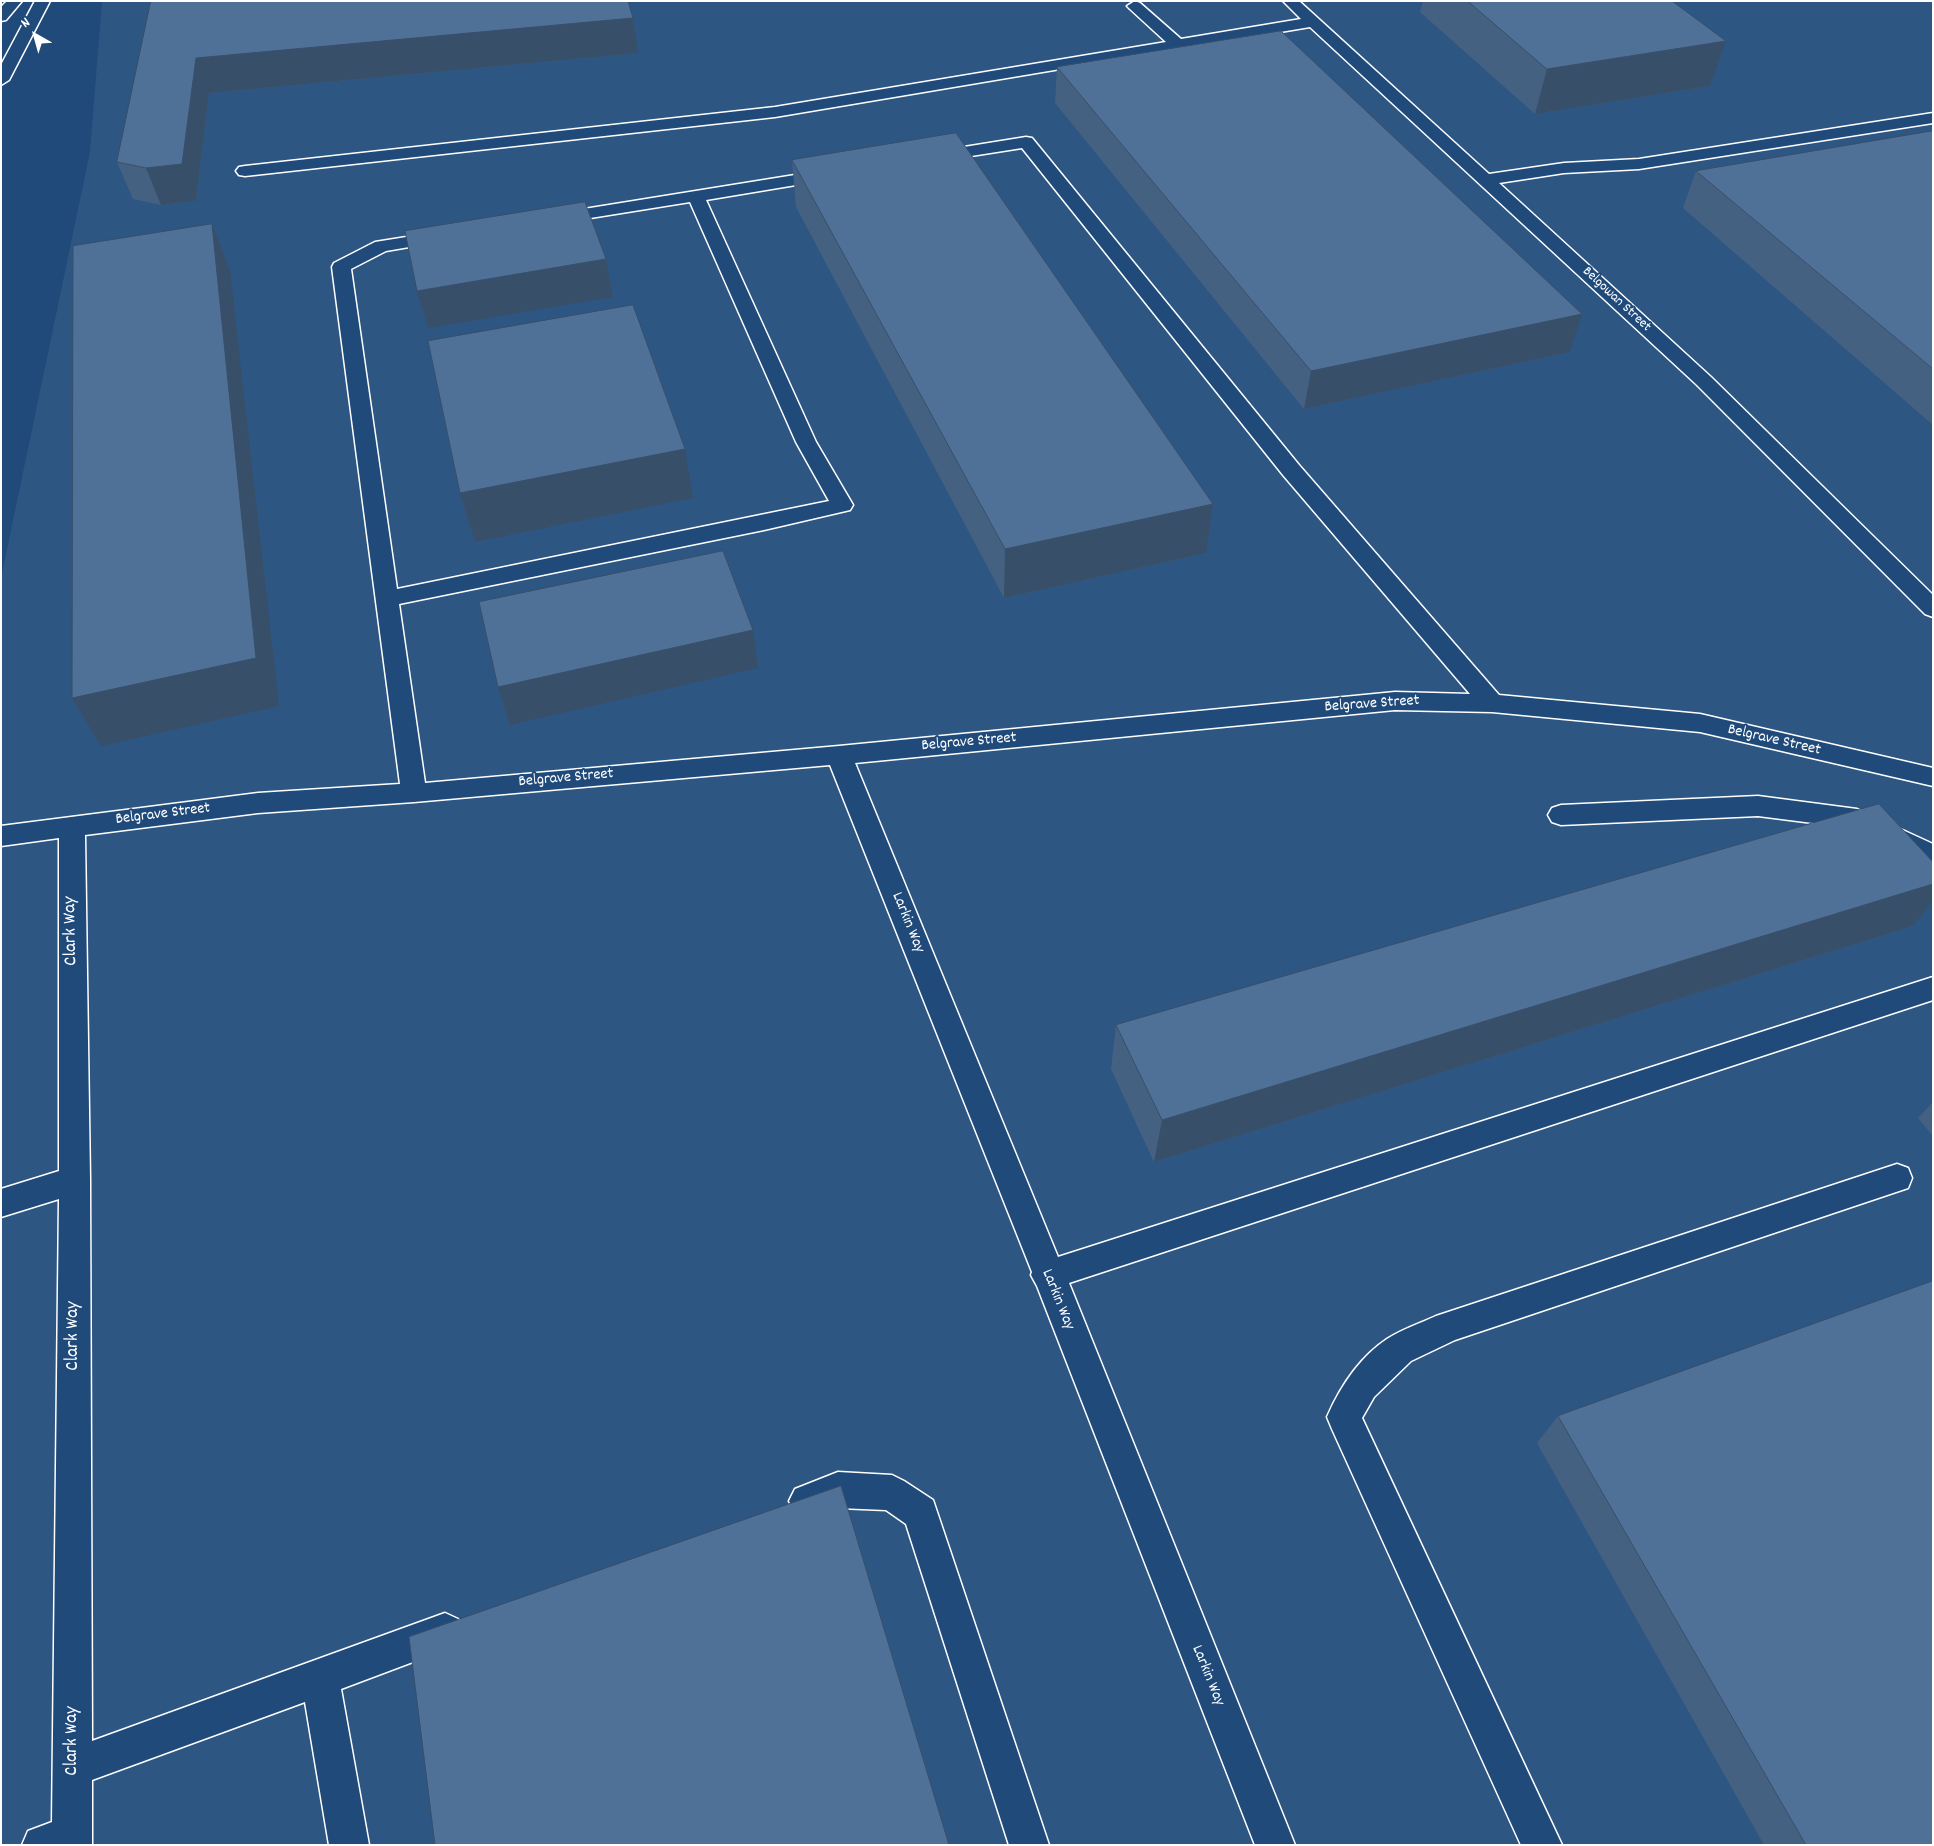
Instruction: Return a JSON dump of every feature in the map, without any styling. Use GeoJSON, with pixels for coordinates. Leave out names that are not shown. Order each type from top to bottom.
{"type":"FeatureCollection","features":[{"type":"Feature","properties":{"kind":"main road"},"geometry":{"type":"LineString","coordinates":[[1,17],[15,1]]}},
{"type":"Feature","properties":{"kind":"main road"},"geometry":{"type":"LineString","coordinates":[[1,80],[43,1]]}},
{"type":"Feature","properties":{"kind":"main road","name":"Belgowan Street"},"geometry":{"type":"LineString","coordinates":[[1290,1],[1704,381],[1933,609]]}},
{"type":"Feature","properties":{"kind":"main road"},"geometry":{"type":"LineString","coordinates":[[1135,6],[1177,44]]}},
{"type":"Feature","properties":{"kind":"main road"},"geometry":{"type":"LineString","coordinates":[[245,171],[775,112],[1313,22]]}},
{"type":"Feature","properties":{"kind":"main road"},"geometry":{"type":"LineString","coordinates":[[1486,180],[1564,168],[1639,164],[1933,118]]}},
{"type":"Feature","properties":{"kind":"main road"},"geometry":{"type":"LineString","coordinates":[[910,161],[1026,142],[1290,470],[1492,703]]}},
{"type":"Feature","properties":{"kind":"main road"},"geometry":{"type":"LineString","coordinates":[[538,222],[852,171]]}},
{"type":"Feature","properties":{"kind":"main road"},"geometry":{"type":"LineString","coordinates":[[387,599],[764,523],[842,505],[806,442],[696,197]]}},
{"type":"Feature","properties":{"kind":"main road"},"geometry":{"type":"LineString","coordinates":[[414,793],[342,267],[381,246],[460,234]]}},
{"type":"Feature","properties":{"kind":"main road","name":"Belgrave Street"},"geometry":{"type":"LineString","coordinates":[[1,836],[258,803],[414,793],[839,755],[1395,701],[1492,703],[1700,723],[1933,777]]}},
{"type":"Feature","properties":{"kind":"main road","name":"Larkin Way"},"geometry":{"type":"LineString","coordinates":[[839,755],[1008,1171],[1047,1275],[1275,1845]]}},
{"type":"Feature","properties":{"kind":"main road"},"geometry":{"type":"LineString","coordinates":[[1561,814],[1758,806],[1857,819],[1933,856]]}},
{"type":"Feature","properties":{"kind":"main road","name":"Clark Way"},"geometry":{"type":"LineString","coordinates":[[62,1842],[73,1767],[75,1180],[72,826]]}},
{"type":"Feature","properties":{"kind":"main road"},"geometry":{"type":"LineString","coordinates":[[1047,1275],[1933,988]]}},
{"type":"Feature","properties":{"kind":"main road"},"geometry":{"type":"LineString","coordinates":[[1542,1845],[1344,1416],[1362,1385],[1399,1350],[1448,1327],[1897,1178]]}},
{"type":"Feature","properties":{"kind":"main road"},"geometry":{"type":"LineString","coordinates":[[1,1203],[75,1180]]}},
{"type":"Feature","properties":{"kind":"main road"},"geometry":{"type":"LineString","coordinates":[[773,1513],[838,1490],[892,1493],[920,1513],[1029,1845]]}},
{"type":"Feature","properties":{"kind":"main road"},"geometry":{"type":"LineString","coordinates":[[73,1767],[477,1620]]}},
{"type":"Feature","properties":{"kind":"main road"},"geometry":{"type":"LineString","coordinates":[[320,1676],[349,1845]]}},
{"type":"Feature","properties":{"kind":"shaded area"},"geometry":{"type":"Polygon","coordinates":[[[102,1],[1933,2],[1933,1845],[1,1845],[1,578],[90,152],[102,1]]]}},
{"type":"Feature","properties":{"kind":"building"},"geometry":{"type":"Polygon","coordinates":[[[151,1],[628,1],[633,18],[196,58],[182,164],[146,168],[117,162],[151,1]]]}},
{"type":"Feature","properties":{"kind":"building"},"geometry":{"type":"Polygon","coordinates":[[[1468,1],[1672,1],[1726,41],[1547,69],[1468,1]]]}},
{"type":"Feature","properties":{"kind":"building"},"geometry":{"type":"Polygon","coordinates":[[[1281,31],[1582,314],[1311,371],[1057,67],[1281,31]]]}},
{"type":"Feature","properties":{"kind":"building"},"geometry":{"type":"Polygon","coordinates":[[[1933,131],[1933,369],[1696,171],[1933,131]]]}},
{"type":"Feature","properties":{"kind":"building"},"geometry":{"type":"Polygon","coordinates":[[[956,133],[1213,504],[1005,549],[792,160],[956,133]]]}},
{"type":"Feature","properties":{"kind":"building"},"geometry":{"type":"Polygon","coordinates":[[[585,202],[606,259],[417,291],[405,231],[585,202]]]}},
{"type":"Feature","properties":{"kind":"building"},"geometry":{"type":"Polygon","coordinates":[[[212,224],[256,658],[72,698],[73,246],[212,224]]]}},
{"type":"Feature","properties":{"kind":"building"},"geometry":{"type":"Polygon","coordinates":[[[633,305],[685,449],[460,493],[428,341],[633,305]]]}},
{"type":"Feature","properties":{"kind":"building"},"geometry":{"type":"Polygon","coordinates":[[[723,551],[753,630],[498,687],[479,602],[723,551]]]}},
{"type":"Feature","properties":{"kind":"building"},"geometry":{"type":"Polygon","coordinates":[[[1879,804],[1933,862],[1933,884],[1162,1120],[1116,1025],[1879,804]]]}},
{"type":"Feature","properties":{"kind":"building"},"geometry":{"type":"Polygon","coordinates":[[[1933,1281],[1933,1845],[1806,1845],[1558,1416],[1933,1281]]]}},
{"type":"Feature","properties":{"kind":"building"},"geometry":{"type":"Polygon","coordinates":[[[841,1486],[949,1845],[435,1845],[409,1637],[841,1486]]]}}]}
